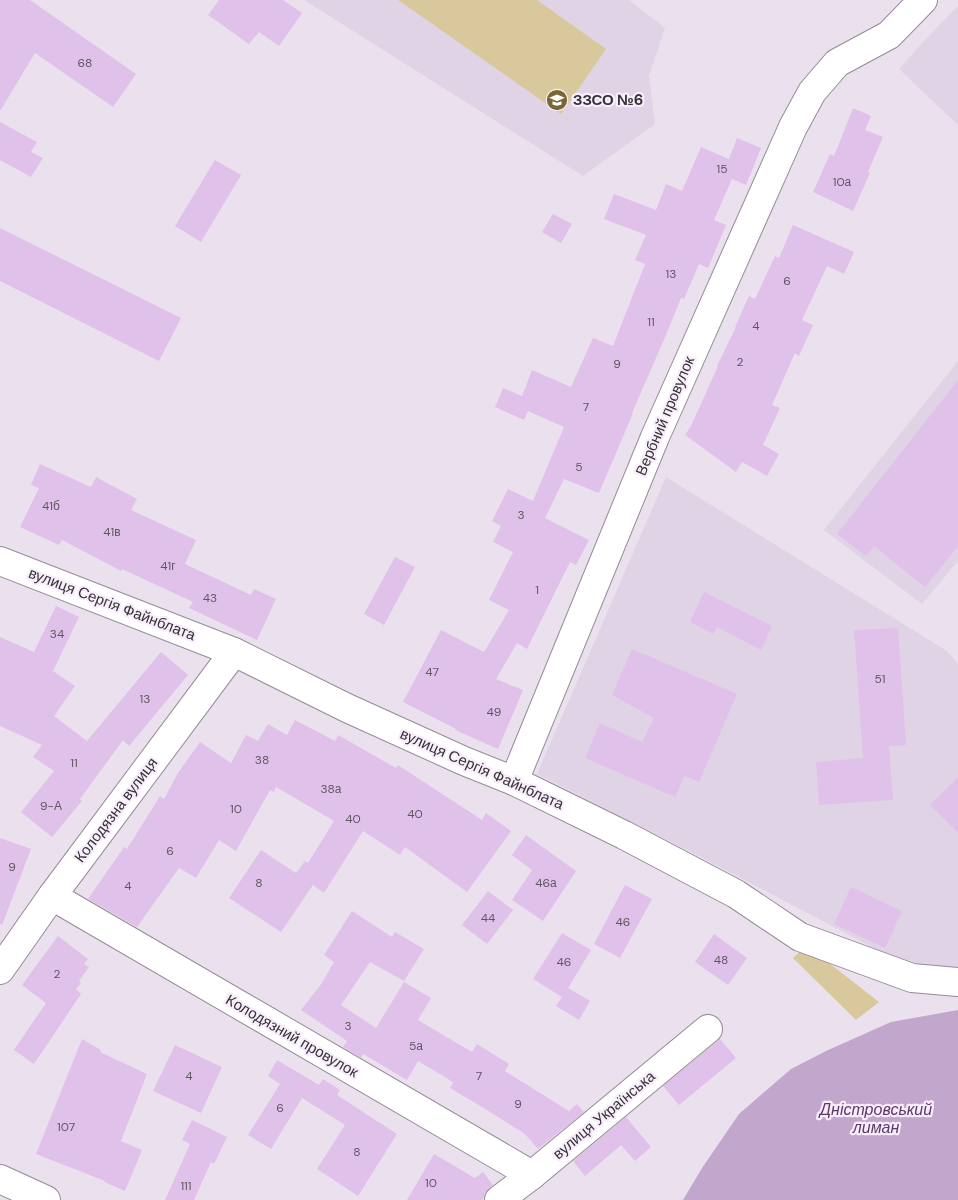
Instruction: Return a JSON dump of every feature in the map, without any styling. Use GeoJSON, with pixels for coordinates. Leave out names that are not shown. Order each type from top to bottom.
{"type":"FeatureCollection","features":[{"type":"Feature","properties":{"kind":"street","name":"Вербний провулок"},"geometry":{"type":"LineString","coordinates":[[514,781],[655,437],[789,136],[812,92],[837,63],[888,35],[924,0]]}},
{"type":"Feature","properties":{"kind":"street","name":"вулиця Сергія Файнблата"},"geometry":{"type":"LineString","coordinates":[[0,561],[234,652],[347,708],[464,761],[514,781],[624,835],[736,894],[800,937],[912,978],[958,982]]}},
{"type":"Feature","properties":{"kind":"street","name":"Колодязна вулиця"},"geometry":{"type":"LineString","coordinates":[[0,970],[52,896],[234,652]]}},
{"type":"Feature","properties":{"kind":"street","name":"Колодязний провулок"},"geometry":{"type":"LineString","coordinates":[[52,896],[532,1175]]}},
{"type":"Feature","properties":{"kind":"street","name":"вулиця Українська"},"geometry":{"type":"LineString","coordinates":[[499,1200],[532,1175],[708,1029]]}},
{"type":"Feature","properties":{"kind":"street"},"geometry":{"type":"LineString","coordinates":[[0,1179],[46,1200]]}},
{"type":"Feature","properties":{"kind":"shaded area","name":"ЗЗСО №6"},"geometry":{"type":"Polygon","coordinates":[[[304,0],[629,0],[665,28],[649,76],[655,124],[583,176],[304,0]]]}},
{"type":"Feature","properties":{"kind":"shaded area"},"geometry":{"type":"Polygon","coordinates":[[[398,0],[537,0],[606,49],[561,114],[398,0]]]}},
{"type":"Feature","properties":{"kind":"shaded area"},"geometry":{"type":"Polygon","coordinates":[[[958,6],[958,125],[899,69],[958,6]]]}},
{"type":"Feature","properties":{"kind":"shaded area"},"geometry":{"type":"Polygon","coordinates":[[[958,361],[958,561],[922,604],[824,530],[958,361]]]}},
{"type":"Feature","properties":{"kind":"shaded area"},"geometry":{"type":"Polygon","coordinates":[[[666,477],[947,651],[958,664],[958,970],[944,971],[885,954],[722,868],[537,774],[666,477]]]}},
{"type":"Feature","properties":{"kind":"shaded area"},"geometry":{"type":"Polygon","coordinates":[[[807,946],[879,1002],[856,1020],[793,958],[807,946]]]}},
{"type":"Feature","properties":{"kind":"water","name":"Дністровський лиман"},"geometry":{"type":"Polygon","coordinates":[[[958,1010],[958,1200],[683,1200],[702,1168],[739,1114],[791,1069],[891,1022],[958,1010]]]}},
{"type":"Feature","properties":{"kind":"building"},"geometry":{"type":"Polygon","coordinates":[[[0,0],[30,0],[136,74],[113,107],[35,53],[0,111],[0,0]]]}},
{"type":"Feature","properties":{"kind":"building"},"geometry":{"type":"Polygon","coordinates":[[[219,0],[283,0],[302,13],[279,46],[259,32],[249,44],[208,15],[219,0]]]}},
{"type":"Feature","properties":{"kind":"building"},"geometry":{"type":"Polygon","coordinates":[[[853,108],[871,116],[865,130],[883,137],[853,211],[813,192],[830,154],[834,156],[853,108]]]}},
{"type":"Feature","properties":{"kind":"building"},"geometry":{"type":"Polygon","coordinates":[[[0,122],[37,142],[31,152],[43,158],[31,177],[0,160],[0,122]]]}},
{"type":"Feature","properties":{"kind":"building"},"geometry":{"type":"Polygon","coordinates":[[[737,138],[761,148],[746,185],[732,179],[714,220],[726,225],[708,268],[699,264],[684,299],[681,298],[599,493],[564,479],[545,518],[589,540],[576,565],[570,562],[527,649],[517,643],[496,679],[523,690],[498,749],[455,730],[403,702],[441,630],[484,652],[509,610],[489,600],[513,552],[493,542],[501,526],[492,521],[508,489],[533,501],[564,427],[528,411],[524,420],[495,407],[503,388],[522,396],[532,370],[571,387],[593,338],[613,346],[645,264],[635,260],[646,235],[604,219],[614,194],[656,210],[666,184],[682,191],[701,147],[729,159],[737,138]]]}},
{"type":"Feature","properties":{"kind":"building"},"geometry":{"type":"Polygon","coordinates":[[[215,160],[241,175],[201,242],[175,226],[215,160]]]}},
{"type":"Feature","properties":{"kind":"building"},"geometry":{"type":"Polygon","coordinates":[[[553,214],[572,224],[561,243],[542,232],[553,214]]]}},
{"type":"Feature","properties":{"kind":"building"},"geometry":{"type":"Polygon","coordinates":[[[793,225],[854,252],[844,274],[827,266],[802,320],[813,325],[799,356],[795,353],[772,405],[780,408],[763,445],[779,454],[767,476],[742,462],[736,472],[685,435],[691,426],[749,296],[755,299],[775,256],[779,258],[793,225]]]}},
{"type":"Feature","properties":{"kind":"building"},"geometry":{"type":"Polygon","coordinates":[[[0,228],[181,318],[159,361],[0,281],[0,228]]]}},
{"type":"Feature","properties":{"kind":"building"},"geometry":{"type":"Polygon","coordinates":[[[958,380],[958,546],[925,587],[874,546],[866,556],[837,534],[958,380]]]}},
{"type":"Feature","properties":{"kind":"building"},"geometry":{"type":"Polygon","coordinates":[[[40,464],[91,487],[96,477],[137,499],[131,510],[196,540],[185,564],[251,595],[254,589],[276,599],[257,640],[189,608],[193,602],[122,569],[121,571],[62,540],[59,545],[20,527],[39,488],[31,485],[40,464]]]}},
{"type":"Feature","properties":{"kind":"building"},"geometry":{"type":"Polygon","coordinates":[[[395,557],[415,567],[384,625],[364,614],[395,557]]]}},
{"type":"Feature","properties":{"kind":"building"},"geometry":{"type":"Polygon","coordinates":[[[704,592],[772,626],[761,650],[717,627],[713,634],[690,622],[704,592]]]}},
{"type":"Feature","properties":{"kind":"building"},"geometry":{"type":"Polygon","coordinates":[[[56,606],[79,617],[53,671],[75,686],[54,716],[87,741],[161,652],[188,675],[129,746],[123,740],[80,799],[82,801],[52,837],[21,812],[54,771],[33,757],[42,745],[0,726],[0,637],[34,652],[56,606]]]}},
{"type":"Feature","properties":{"kind":"building"},"geometry":{"type":"Polygon","coordinates":[[[898,628],[906,745],[889,746],[893,800],[819,805],[816,762],[863,758],[854,630],[898,628]]]}},
{"type":"Feature","properties":{"kind":"building"},"geometry":{"type":"Polygon","coordinates":[[[632,649],[737,694],[699,782],[684,776],[675,797],[585,758],[600,723],[642,742],[654,718],[612,695],[632,649]]]}},
{"type":"Feature","properties":{"kind":"building"},"geometry":{"type":"Polygon","coordinates":[[[295,720],[335,741],[338,735],[396,768],[398,765],[482,820],[486,813],[511,831],[467,892],[405,847],[400,855],[363,831],[324,893],[313,885],[281,932],[229,898],[261,850],[296,873],[305,861],[308,863],[334,821],[276,787],[274,792],[270,790],[236,851],[219,840],[196,878],[179,868],[137,927],[88,899],[124,847],[127,849],[160,796],[164,799],[178,773],[200,742],[231,763],[246,735],[258,741],[268,724],[287,735],[295,720]]]}},
{"type":"Feature","properties":{"kind":"building"},"geometry":{"type":"Polygon","coordinates":[[[958,777],[958,833],[930,805],[958,777]]]}},
{"type":"Feature","properties":{"kind":"building"},"geometry":{"type":"Polygon","coordinates":[[[526,835],[576,871],[543,921],[512,900],[532,870],[512,855],[526,835]]]}},
{"type":"Feature","properties":{"kind":"building"},"geometry":{"type":"Polygon","coordinates":[[[0,838],[31,849],[2,925],[0,924],[0,838]]]}},
{"type":"Feature","properties":{"kind":"building"},"geometry":{"type":"Polygon","coordinates":[[[625,885],[652,899],[620,958],[594,944],[625,885]]]}},
{"type":"Feature","properties":{"kind":"building"},"geometry":{"type":"Polygon","coordinates":[[[851,887],[902,911],[885,948],[834,924],[851,887]]]}},
{"type":"Feature","properties":{"kind":"building"},"geometry":{"type":"Polygon","coordinates":[[[488,891],[513,910],[487,944],[462,925],[488,891]]]}},
{"type":"Feature","properties":{"kind":"building"},"geometry":{"type":"Polygon","coordinates":[[[352,911],[392,937],[395,932],[424,949],[404,981],[370,962],[341,1005],[376,1028],[404,982],[431,998],[418,1020],[472,1052],[477,1044],[509,1064],[505,1071],[569,1111],[577,1104],[584,1112],[538,1149],[525,1134],[450,1088],[453,1082],[418,1061],[407,1080],[363,1054],[361,1058],[343,1047],[347,1041],[301,1010],[322,983],[334,962],[324,955],[352,911]]]}},
{"type":"Feature","properties":{"kind":"building"},"geometry":{"type":"Polygon","coordinates":[[[562,933],[591,950],[568,988],[590,1001],[579,1020],[556,1006],[562,997],[533,979],[562,933]]]}},
{"type":"Feature","properties":{"kind":"building"},"geometry":{"type":"Polygon","coordinates":[[[714,934],[747,958],[728,985],[695,962],[714,934]]]}},
{"type":"Feature","properties":{"kind":"building"},"geometry":{"type":"Polygon","coordinates":[[[58,936],[88,959],[84,964],[89,967],[76,989],[81,994],[34,1064],[14,1050],[46,1003],[22,985],[58,936]]]}},
{"type":"Feature","properties":{"kind":"building"},"geometry":{"type":"Polygon","coordinates":[[[82,1039],[101,1050],[100,1052],[147,1074],[121,1141],[142,1150],[125,1191],[105,1181],[36,1154],[82,1039]]]}},
{"type":"Feature","properties":{"kind":"building"},"geometry":{"type":"Polygon","coordinates":[[[720,1039],[736,1058],[679,1105],[663,1086],[720,1039]]]}},
{"type":"Feature","properties":{"kind":"building"},"geometry":{"type":"Polygon","coordinates":[[[175,1045],[222,1067],[201,1113],[153,1091],[175,1045]]]}},
{"type":"Feature","properties":{"kind":"building"},"geometry":{"type":"Polygon","coordinates":[[[277,1060],[319,1085],[323,1079],[340,1090],[337,1095],[397,1134],[358,1196],[317,1169],[345,1125],[302,1098],[271,1149],[248,1135],[280,1084],[268,1076],[277,1060]]]}},
{"type":"Feature","properties":{"kind":"building"},"geometry":{"type":"Polygon","coordinates":[[[626,1117],[651,1147],[635,1161],[621,1145],[585,1176],[573,1161],[626,1117]]]}},
{"type":"Feature","properties":{"kind":"building"},"geometry":{"type":"Polygon","coordinates":[[[192,1120],[227,1137],[214,1164],[211,1162],[194,1200],[165,1200],[190,1144],[182,1140],[192,1120]]]}},
{"type":"Feature","properties":{"kind":"building"},"geometry":{"type":"Polygon","coordinates":[[[434,1154],[475,1178],[483,1172],[493,1185],[482,1200],[407,1200],[434,1154]]]}},
{"type":"Feature","properties":{"kind":"place","name":"ЗЗСО №6"},"geometry":{"type":"Point","coordinates":[557,100]}}]}
